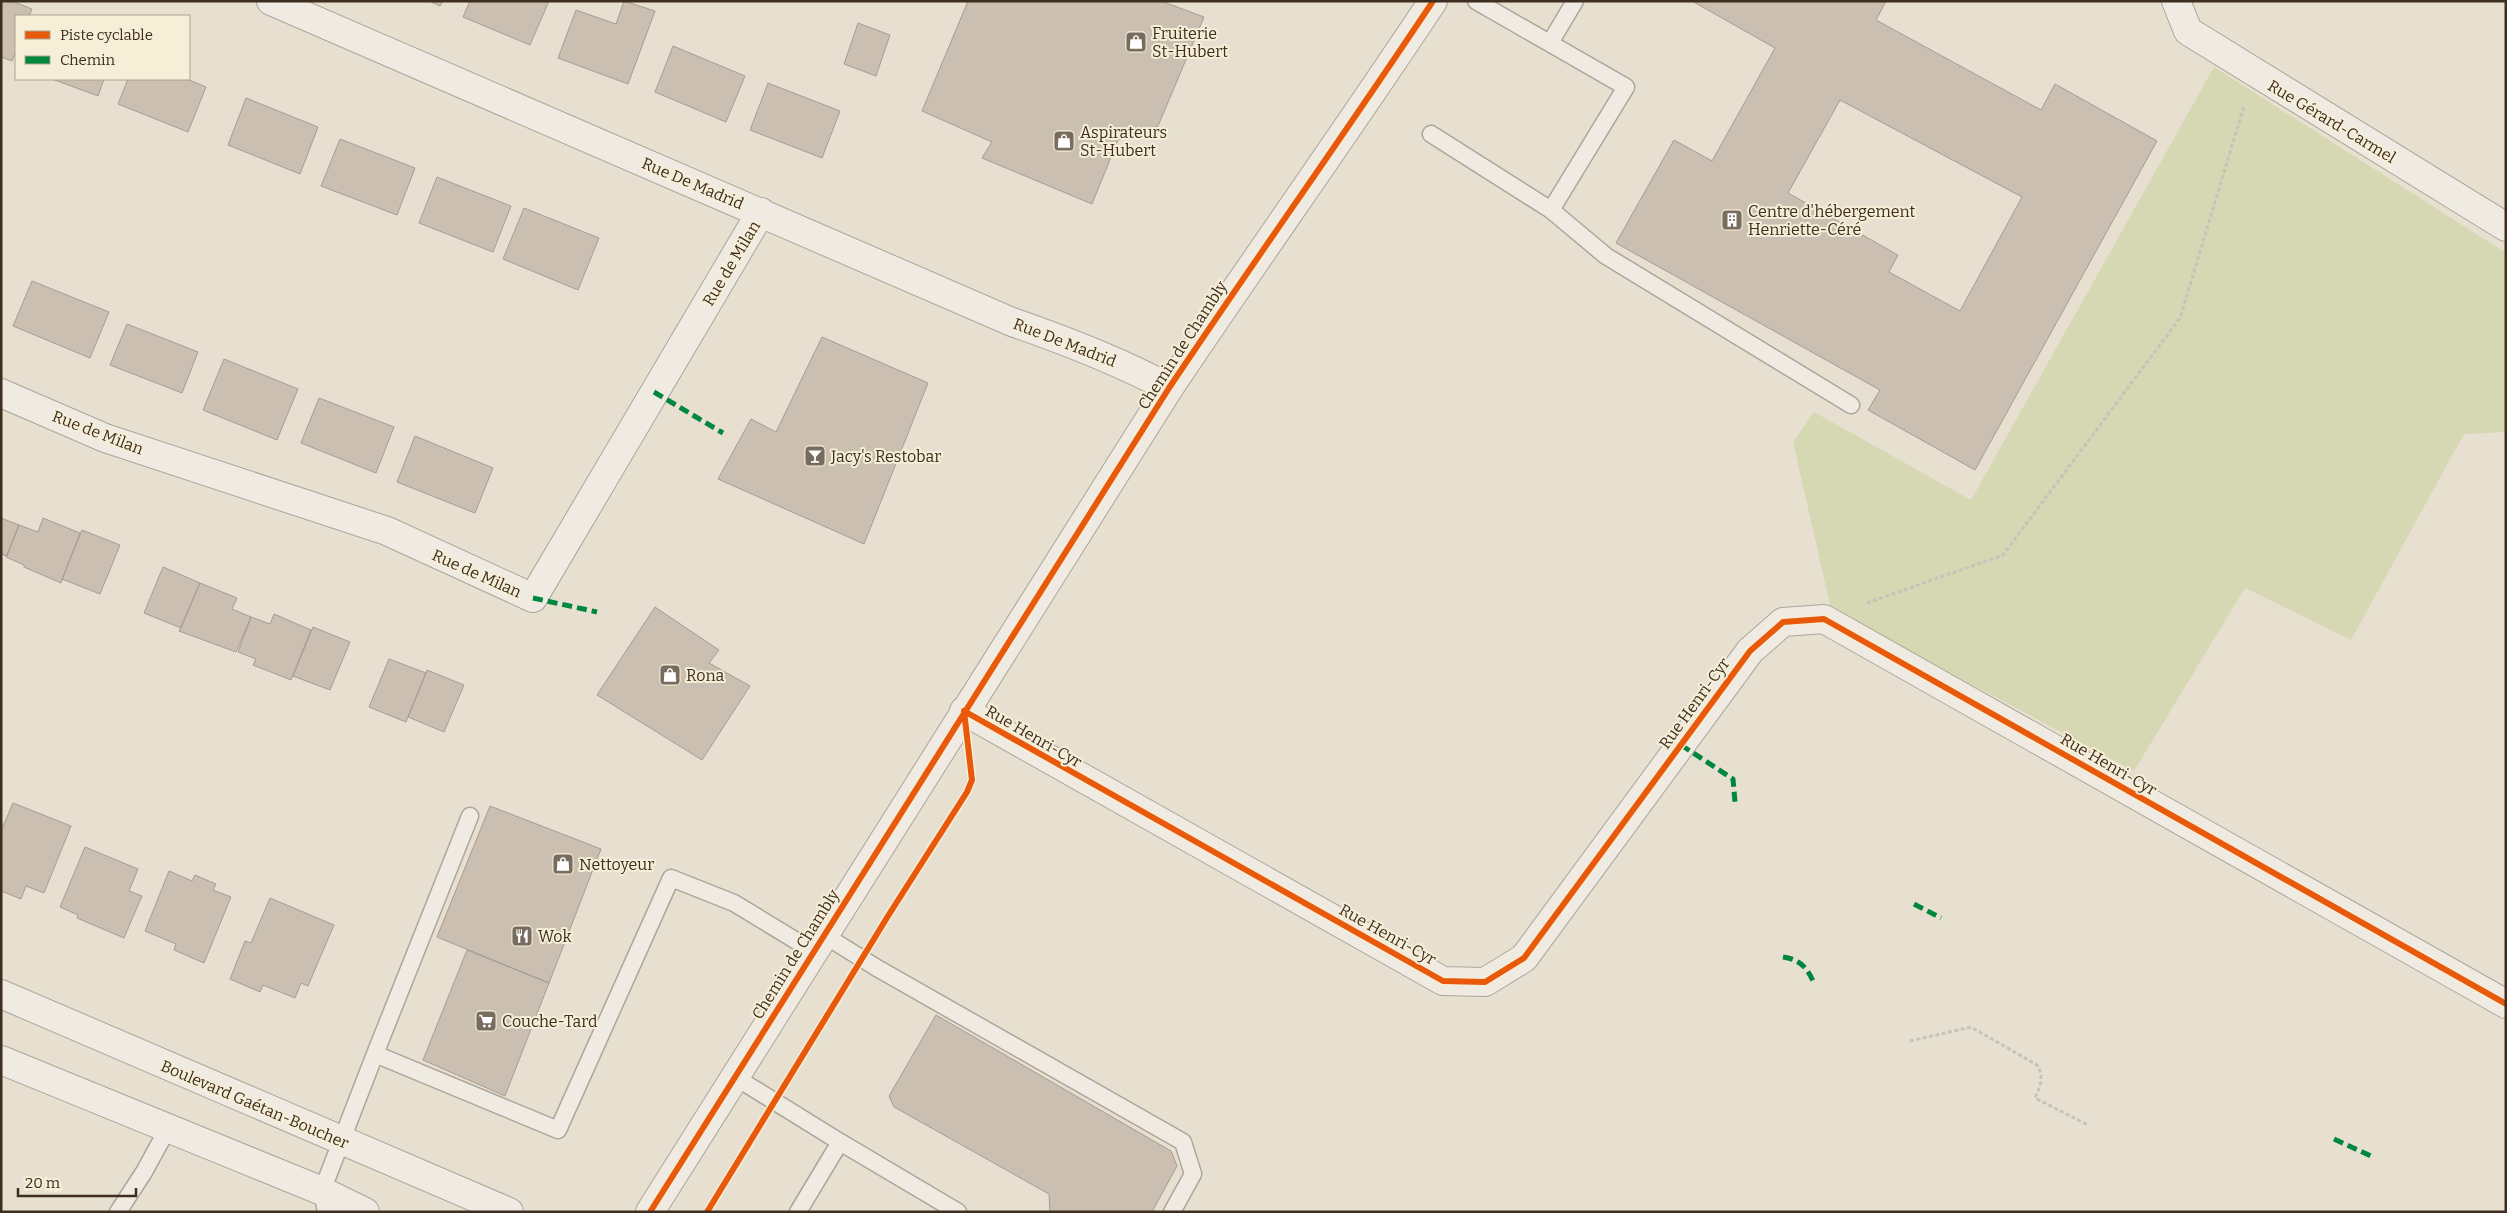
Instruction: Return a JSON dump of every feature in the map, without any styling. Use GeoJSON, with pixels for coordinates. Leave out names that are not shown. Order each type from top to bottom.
{"type":"FeatureCollection","features":[{"type":"Feature","properties":{"kind":"street","name":"Rue De Madrid"},"geometry":{"type":"LineString","coordinates":[[271,1],[1012,322],[1058,338],[1129,367],[1169,388]]}},
{"type":"Feature","properties":{"kind":"street","name":"Chemin de Chambly"},"geometry":{"type":"LineString","coordinates":[[650,1212],[1169,388],[1433,1]]}},
{"type":"Feature","properties":{"kind":"street","name":"Rue Gérard-Carmel"},"geometry":{"type":"LineString","coordinates":[[2176,1],[2188,31],[2506,227]]}},
{"type":"Feature","properties":{"kind":"street","name":"Rue de Milan"},"geometry":{"type":"LineString","coordinates":[[1,394],[105,438],[387,531],[533,598],[761,212]]}},
{"type":"Feature","properties":{"kind":"street","name":"Rue Henri-Cyr"},"geometry":{"type":"LineString","coordinates":[[964,711],[1443,981],[1485,982],[1524,958],[1750,651],[1783,622],[1824,619],[2506,1004]]}},
{"type":"Feature","properties":{"kind":"street","name":"Boulevard Gaétan-Boucher"},"geometry":{"type":"LineString","coordinates":[[1,994],[342,1141],[406,1166],[509,1212]]}},
{"type":"Feature","properties":{"kind":"street"},"geometry":{"type":"LineString","coordinates":[[1,1060],[168,1128],[324,1202],[365,1212]]}},
{"type":"Feature","properties":{"kind":"lane"},"geometry":{"type":"LineString","coordinates":[[1476,1],[1626,87],[1551,210]]}},
{"type":"Feature","properties":{"kind":"lane"},"geometry":{"type":"LineString","coordinates":[[1550,43],[1575,1]]}},
{"type":"Feature","properties":{"kind":"lane"},"geometry":{"type":"LineString","coordinates":[[1431,134],[1551,210],[1606,256],[1851,405]]}},
{"type":"Feature","properties":{"kind":"lane"},"geometry":{"type":"LineString","coordinates":[[324,1202],[342,1141],[470,816]]}},
{"type":"Feature","properties":{"kind":"lane"},"geometry":{"type":"LineString","coordinates":[[375,1054],[558,1130],[671,878],[734,903],[818,943],[877,968],[1183,1142],[1193,1174],[1172,1212]]}},
{"type":"Feature","properties":{"kind":"lane"},"geometry":{"type":"LineString","coordinates":[[735,1077],[958,1212]]}},
{"type":"Feature","properties":{"kind":"lane"},"geometry":{"type":"LineString","coordinates":[[118,1212],[144,1172],[168,1128]]}},
{"type":"Feature","properties":{"kind":"lane"},"geometry":{"type":"LineString","coordinates":[[798,1212],[840,1142]]}},
{"type":"Feature","properties":{"kind":"path"},"geometry":{"type":"LineString","coordinates":[[1824,619],[2004,555],[2180,318],[2254,73]]}},
{"type":"Feature","properties":{"kind":"path"},"geometry":{"type":"LineString","coordinates":[[1910,1041],[1971,1027],[2037,1065],[2042,1073],[2042,1084],[2035,1098],[2088,1125]]}},
{"type":"Feature","properties":{"kind":"green space"},"geometry":{"type":"Polygon","coordinates":[[[2214,67],[2506,253],[2506,432],[2464,434],[2351,640],[2245,588],[2134,771],[1831,609],[1793,442],[1814,412],[1971,500],[2214,67]]]}},
{"type":"Feature","properties":{"kind":"building"},"geometry":{"type":"Polygon","coordinates":[[[1,1],[12,1],[32,9],[29,15],[15,15],[15,52],[12,61],[1,57],[1,1]]]}},
{"type":"Feature","properties":{"kind":"building"},"geometry":{"type":"Polygon","coordinates":[[[429,1],[443,1],[440,6],[429,1]]]}},
{"type":"Feature","properties":{"kind":"building"},"geometry":{"type":"Polygon","coordinates":[[[470,1],[549,1],[530,45],[463,17],[470,1]]]}},
{"type":"Feature","properties":{"kind":"building"},"geometry":{"type":"Polygon","coordinates":[[[624,1],[655,11],[628,84],[558,58],[576,10],[616,24],[624,1]]]}},
{"type":"Feature","properties":{"kind":"building"},"geometry":{"type":"Polygon","coordinates":[[[968,1],[1161,1],[1204,17],[1158,126],[1118,140],[1092,204],[982,158],[992,142],[922,111],[968,1]]]}},
{"type":"Feature","properties":{"kind":"building","name":"Centre d'hébergement Henriette-Céré"},"geometry":{"type":"Polygon","coordinates":[[[1692,1],[1886,1],[1876,20],[2041,110],[2055,84],[2157,141],[1975,470],[1868,410],[1880,390],[1616,243],[1674,140],[1712,161],[1775,48],[1692,1]],[[1840,100],[1788,193],[1898,255],[1889,272],[1960,311],[2022,197],[1840,100]]]}},
{"type":"Feature","properties":{"kind":"building"},"geometry":{"type":"Polygon","coordinates":[[[858,23],[890,35],[876,76],[844,64],[858,23]]]}},
{"type":"Feature","properties":{"kind":"building"},"geometry":{"type":"Polygon","coordinates":[[[673,46],[745,76],[726,122],[655,92],[673,46]]]}},
{"type":"Feature","properties":{"kind":"building"},"geometry":{"type":"Polygon","coordinates":[[[55,80],[104,80],[98,96],[55,80]]]}},
{"type":"Feature","properties":{"kind":"building"},"geometry":{"type":"Polygon","coordinates":[[[128,80],[189,80],[206,87],[188,132],[118,104],[128,80]]]}},
{"type":"Feature","properties":{"kind":"building"},"geometry":{"type":"Polygon","coordinates":[[[768,83],[840,111],[822,158],[750,130],[768,83]]]}},
{"type":"Feature","properties":{"kind":"building"},"geometry":{"type":"Polygon","coordinates":[[[246,98],[318,127],[300,174],[228,145],[246,98]]]}},
{"type":"Feature","properties":{"kind":"building"},"geometry":{"type":"Polygon","coordinates":[[[340,139],[415,168],[397,215],[321,186],[340,139]]]}},
{"type":"Feature","properties":{"kind":"building"},"geometry":{"type":"Polygon","coordinates":[[[437,177],[511,206],[493,252],[419,223],[437,177]]]}},
{"type":"Feature","properties":{"kind":"building"},"geometry":{"type":"Polygon","coordinates":[[[524,208],[599,238],[578,290],[503,259],[524,208]]]}},
{"type":"Feature","properties":{"kind":"building"},"geometry":{"type":"Polygon","coordinates":[[[32,281],[109,312],[90,358],[13,326],[32,281]]]}},
{"type":"Feature","properties":{"kind":"building"},"geometry":{"type":"Polygon","coordinates":[[[127,324],[198,352],[182,393],[110,365],[127,324]]]}},
{"type":"Feature","properties":{"kind":"building","name":"Jacy's Restobar"},"geometry":{"type":"Polygon","coordinates":[[[822,337],[928,383],[864,544],[718,479],[751,419],[776,432],[822,337]]]}},
{"type":"Feature","properties":{"kind":"building"},"geometry":{"type":"Polygon","coordinates":[[[224,359],[298,389],[277,440],[203,410],[224,359]]]}},
{"type":"Feature","properties":{"kind":"building"},"geometry":{"type":"Polygon","coordinates":[[[319,398],[394,427],[376,473],[301,443],[319,398]]]}},
{"type":"Feature","properties":{"kind":"building"},"geometry":{"type":"Polygon","coordinates":[[[415,436],[493,468],[475,513],[397,482],[415,436]]]}},
{"type":"Feature","properties":{"kind":"building"},"geometry":{"type":"Polygon","coordinates":[[[1,518],[19,525],[7,556],[1,554],[1,518]]]}},
{"type":"Feature","properties":{"kind":"building"},"geometry":{"type":"Polygon","coordinates":[[[43,518],[80,533],[61,583],[6,557],[19,525],[38,532],[43,518]]]}},
{"type":"Feature","properties":{"kind":"building"},"geometry":{"type":"Polygon","coordinates":[[[82,530],[120,545],[100,594],[62,579],[82,530]]]}},
{"type":"Feature","properties":{"kind":"building"},"geometry":{"type":"Polygon","coordinates":[[[163,567],[200,583],[181,628],[144,613],[163,567]]]}},
{"type":"Feature","properties":{"kind":"building"},"geometry":{"type":"Polygon","coordinates":[[[200,583],[237,598],[232,609],[251,617],[236,652],[179,631],[200,583]]]}},
{"type":"Feature","properties":{"kind":"building","name":"Rona"},"geometry":{"type":"Polygon","coordinates":[[[655,607],[719,650],[709,663],[750,686],[702,760],[597,695],[655,607]]]}},
{"type":"Feature","properties":{"kind":"building"},"geometry":{"type":"Polygon","coordinates":[[[274,614],[311,630],[291,680],[253,665],[256,659],[238,652],[251,617],[270,624],[274,614]]]}},
{"type":"Feature","properties":{"kind":"building"},"geometry":{"type":"Polygon","coordinates":[[[313,627],[350,642],[330,690],[293,676],[313,627]]]}},
{"type":"Feature","properties":{"kind":"building"},"geometry":{"type":"Polygon","coordinates":[[[389,659],[426,673],[406,722],[369,707],[389,659]]]}},
{"type":"Feature","properties":{"kind":"building"},"geometry":{"type":"Polygon","coordinates":[[[427,670],[464,685],[444,732],[408,717],[427,670]]]}},
{"type":"Feature","properties":{"kind":"building"},"geometry":{"type":"Polygon","coordinates":[[[13,803],[71,826],[44,893],[26,886],[21,899],[1,891],[1,831],[13,803]]]}},
{"type":"Feature","properties":{"kind":"building"},"geometry":{"type":"Polygon","coordinates":[[[490,806],[601,849],[549,983],[437,937],[490,806]]]}},
{"type":"Feature","properties":{"kind":"building"},"geometry":{"type":"Polygon","coordinates":[[[85,847],[138,869],[129,891],[142,896],[124,938],[77,918],[78,915],[60,907],[85,847]]]}},
{"type":"Feature","properties":{"kind":"building"},"geometry":{"type":"Polygon","coordinates":[[[169,871],[192,881],[195,875],[216,884],[213,890],[231,897],[204,963],[174,950],[176,944],[145,931],[169,871]]]}},
{"type":"Feature","properties":{"kind":"building"},"geometry":{"type":"Polygon","coordinates":[[[270,898],[334,925],[308,986],[301,983],[295,998],[263,985],[260,992],[230,979],[245,941],[251,943],[270,898]]]}},
{"type":"Feature","properties":{"kind":"building","name":"Couche-Tard"},"geometry":{"type":"Polygon","coordinates":[[[467,950],[549,983],[505,1096],[423,1060],[467,950]]]}},
{"type":"Feature","properties":{"kind":"building"},"geometry":{"type":"Polygon","coordinates":[[[936,1015],[1171,1151],[1177,1166],[1152,1212],[1050,1212],[1049,1194],[894,1107],[889,1096],[936,1015]]]}},
{"type":"Feature","properties":{"kind":"marked path"},"geometry":{"type":"LineString","coordinates":[[654,392],[723,433]]}},
{"type":"Feature","properties":{"kind":"marked path"},"geometry":{"type":"LineString","coordinates":[[533,598],[597,612]]}},
{"type":"Feature","properties":{"kind":"marked path"},"geometry":{"type":"LineString","coordinates":[[1681,745],[1733,779],[1735,802]]}},
{"type":"Feature","properties":{"kind":"marked path"},"geometry":{"type":"LineString","coordinates":[[1914,904],[1941,918]]}},
{"type":"Feature","properties":{"kind":"marked path"},"geometry":{"type":"LineString","coordinates":[[1783,957],[1795,960],[1803,966],[1815,985]]}},
{"type":"Feature","properties":{"kind":"marked path"},"geometry":{"type":"LineString","coordinates":[[2334,1139],[2371,1156]]}},
{"type":"Feature","properties":{"kind":"cycle path"},"geometry":{"type":"LineString","coordinates":[[650,1212],[1169,388],[1433,1]]}},
{"type":"Feature","properties":{"kind":"cycle path"},"geometry":{"type":"LineString","coordinates":[[964,711],[1443,981],[1485,982],[1524,958],[1750,651],[1783,622],[1824,619],[2506,1004]]}},
{"type":"Feature","properties":{"kind":"cycle path"},"geometry":{"type":"LineString","coordinates":[[707,1212],[888,916],[967,792],[972,780],[964,711]]}},
{"type":"Feature","properties":{"kind":"place","name":"Fruiterie St-Hubert"},"geometry":{"type":"Point","coordinates":[1136,42]}},
{"type":"Feature","properties":{"kind":"place","name":"Aspirateurs St-Hubert"},"geometry":{"type":"Point","coordinates":[1064,141]}},
{"type":"Feature","properties":{"kind":"place","name":"Centre d'hébergement Henriette-Céré"},"geometry":{"type":"Point","coordinates":[1732,220]}},
{"type":"Feature","properties":{"kind":"place","name":"Jacy's Restobar"},"geometry":{"type":"Point","coordinates":[815,456]}},
{"type":"Feature","properties":{"kind":"place","name":"Rona"},"geometry":{"type":"Point","coordinates":[670,675]}},
{"type":"Feature","properties":{"kind":"place","name":"Nettoyeur"},"geometry":{"type":"Point","coordinates":[563,864]}},
{"type":"Feature","properties":{"kind":"place","name":"Wok"},"geometry":{"type":"Point","coordinates":[522,936]}},
{"type":"Feature","properties":{"kind":"place","name":"Couche-Tard"},"geometry":{"type":"Point","coordinates":[486,1021]}}]}
